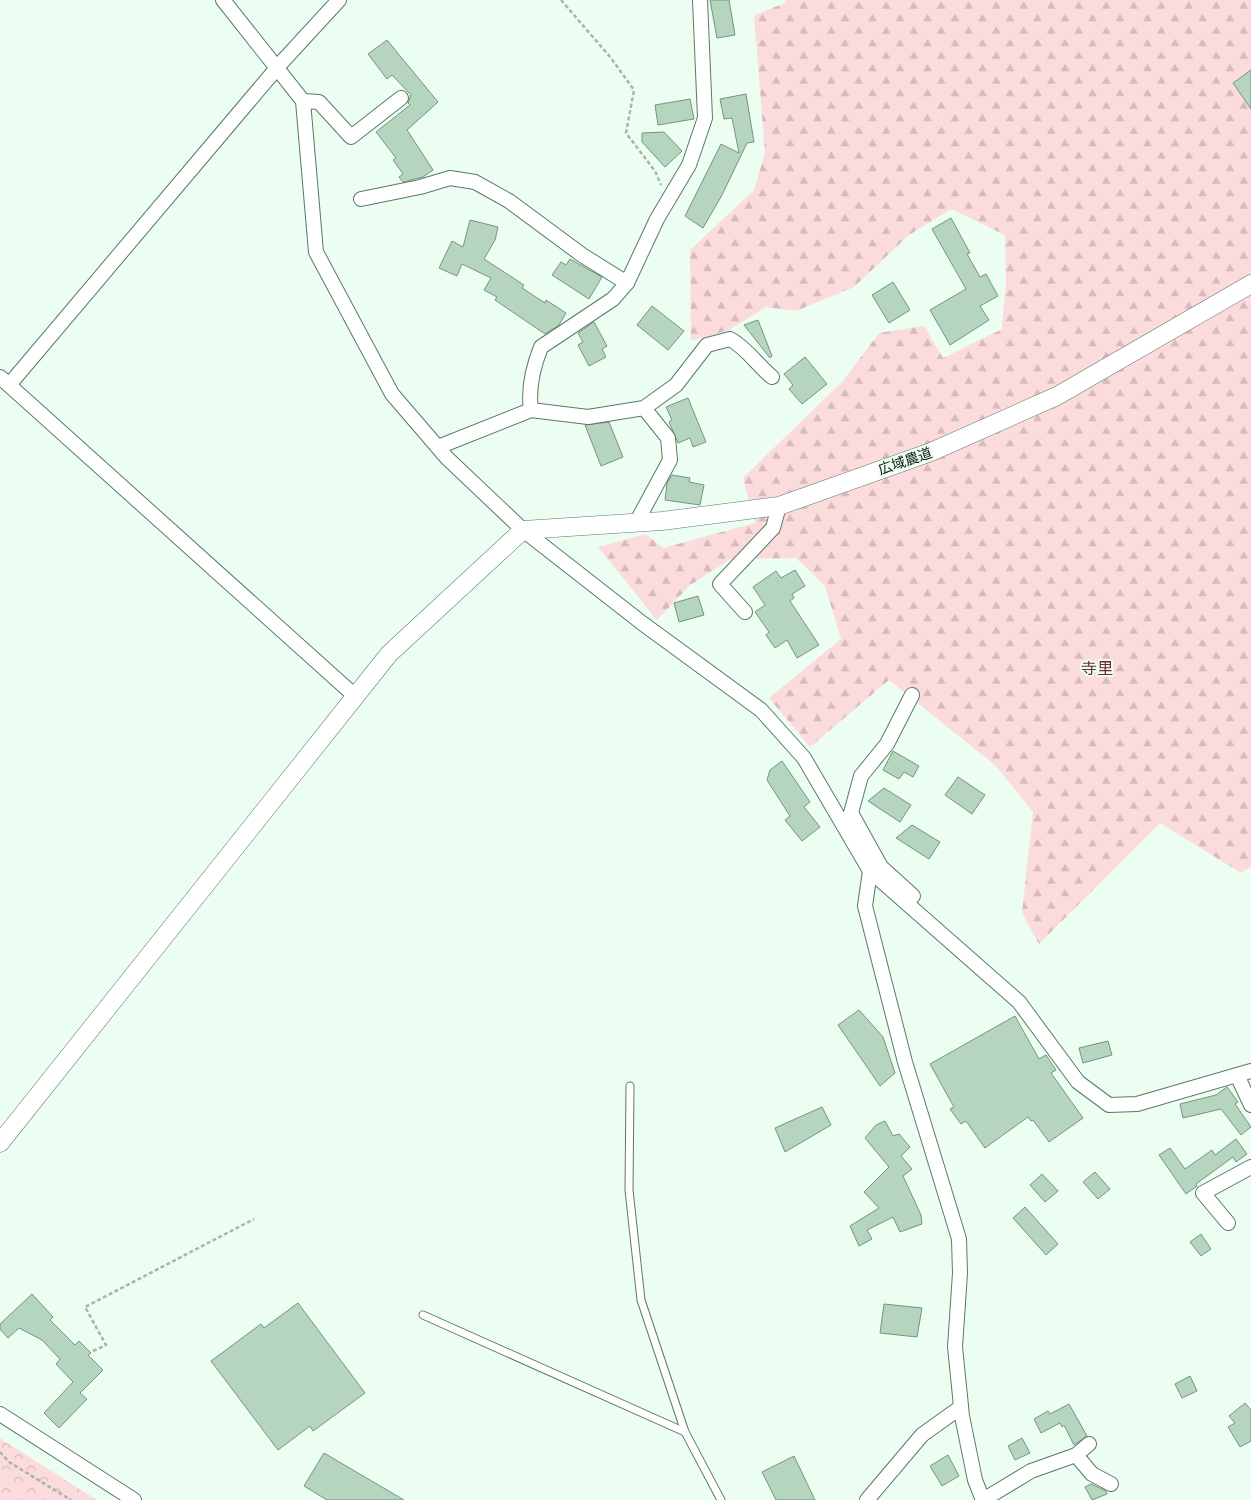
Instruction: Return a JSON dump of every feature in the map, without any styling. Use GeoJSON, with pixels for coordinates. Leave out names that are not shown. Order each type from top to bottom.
{"type":"FeatureCollection","features":[{"type":"Feature","properties":{"kind":"street"},"geometry":{"type":"LineString","coordinates":[[224,0],[303,101],[316,252],[392,394],[447,458],[524,530],[642,623],[761,710],[804,758],[870,871],[1019,1002],[1078,1082],[1109,1105],[1137,1104],[1244,1073],[1251,1105]]}},
{"type":"Feature","properties":{"kind":"street"},"geometry":{"type":"LineString","coordinates":[[339,0],[277,68],[4,381],[355,696]]}},
{"type":"Feature","properties":{"kind":"street"},"geometry":{"type":"LineString","coordinates":[[531,410],[529,396],[536,360],[541,347],[613,299],[627,283],[667,202],[689,165],[705,118],[700,0]]}},
{"type":"Feature","properties":{"kind":"street"},"geometry":{"type":"LineString","coordinates":[[303,101],[319,102],[351,137],[401,98]]}},
{"type":"Feature","properties":{"kind":"street"},"geometry":{"type":"LineString","coordinates":[[361,199],[420,188],[450,178],[476,182],[509,201],[582,255],[627,283]]}},
{"type":"Feature","properties":{"kind":"street","name":"広域農道"},"geometry":{"type":"LineString","coordinates":[[524,530],[636,523],[779,506],[931,452],[1057,396],[1251,284]]}},
{"type":"Feature","properties":{"kind":"street"},"geometry":{"type":"LineString","coordinates":[[438,446],[531,410],[588,417],[644,408],[676,385],[707,345],[730,339],[739,344],[760,368],[772,377]]}},
{"type":"Feature","properties":{"kind":"street"},"geometry":{"type":"LineString","coordinates":[[636,523],[670,460],[668,438],[644,408]]}},
{"type":"Feature","properties":{"kind":"street"},"geometry":{"type":"LineString","coordinates":[[746,612],[720,584],[774,528],[779,506]]}},
{"type":"Feature","properties":{"kind":"street"},"geometry":{"type":"LineString","coordinates":[[0,1143],[389,654],[524,530]]}},
{"type":"Feature","properties":{"kind":"street"},"geometry":{"type":"LineString","coordinates":[[912,695],[887,744],[861,776],[850,813],[881,867],[918,901],[924,919]]}},
{"type":"Feature","properties":{"kind":"street"},"geometry":{"type":"LineString","coordinates":[[870,871],[865,906],[905,1062],[959,1239],[960,1273],[955,1347],[962,1407],[975,1480],[983,1500],[1031,1471],[1076,1455],[1089,1444]]}},
{"type":"Feature","properties":{"kind":"street"},"geometry":{"type":"LineString","coordinates":[[1228,1223],[1203,1193],[1251,1167]]}},
{"type":"Feature","properties":{"kind":"street"},"geometry":{"type":"LineString","coordinates":[[867,1500],[922,1435],[962,1407]]}},
{"type":"Feature","properties":{"kind":"street"},"geometry":{"type":"LineString","coordinates":[[0,1414],[134,1500]]}},
{"type":"Feature","properties":{"kind":"street"},"geometry":{"type":"LineString","coordinates":[[1076,1455],[1092,1474],[1111,1484]]}},
{"type":"Feature","properties":{"kind":"lane"},"geometry":{"type":"LineString","coordinates":[[630,1086],[629,1190],[640,1300],[685,1432],[721,1500]]}},
{"type":"Feature","properties":{"kind":"lane"},"geometry":{"type":"LineString","coordinates":[[423,1314],[685,1432]]}},
{"type":"Feature","properties":{"kind":"path"},"geometry":{"type":"LineString","coordinates":[[561,0],[611,58],[634,90],[626,133],[655,171],[667,202]]}},
{"type":"Feature","properties":{"kind":"path"},"geometry":{"type":"LineString","coordinates":[[93,1351],[106,1346],[85,1307],[254,1219]]}},
{"type":"Feature","properties":{"kind":"path"},"geometry":{"type":"LineString","coordinates":[[0,1452],[9,1462],[71,1500]]}},
{"type":"Feature","properties":{"kind":"green space"},"geometry":{"type":"Polygon","coordinates":[[[785,0],[1251,0],[1251,867],[1241,873],[1160,823],[1039,944],[1022,913],[1033,812],[996,766],[889,680],[810,747],[769,698],[841,639],[825,586],[796,558],[731,559],[689,586],[657,620],[598,547],[646,534],[663,548],[755,523],[743,478],[843,381],[879,333],[924,326],[943,358],[1002,329],[1006,281],[1005,235],[951,209],[909,235],[854,287],[796,311],[766,307],[729,330],[691,341],[690,250],[754,190],[765,153],[754,15],[785,3],[785,0]]]}},
{"type":"Feature","properties":{"kind":"green space"},"geometry":{"type":"Polygon","coordinates":[[[0,1438],[4,1441],[97,1500],[0,1500],[0,1438]]]}},
{"type":"Feature","properties":{"kind":"building"},"geometry":{"type":"Polygon","coordinates":[[[710,0],[729,0],[735,35],[717,38],[710,0]]]}},
{"type":"Feature","properties":{"kind":"building"},"geometry":{"type":"Polygon","coordinates":[[[387,40],[438,102],[407,130],[433,170],[423,177],[403,182],[399,177],[403,174],[393,160],[396,158],[376,132],[410,105],[408,103],[411,95],[392,75],[387,79],[368,54],[387,40]]]}},
{"type":"Feature","properties":{"kind":"building"},"geometry":{"type":"Polygon","coordinates":[[[1251,70],[1251,109],[1233,83],[1251,70]]]}},
{"type":"Feature","properties":{"kind":"building"},"geometry":{"type":"Polygon","coordinates":[[[746,94],[754,142],[747,143],[722,195],[703,228],[685,216],[721,144],[739,153],[732,118],[724,119],[720,99],[746,94]]]}},
{"type":"Feature","properties":{"kind":"building"},"geometry":{"type":"Polygon","coordinates":[[[690,99],[694,119],[658,125],[655,105],[690,99]]]}},
{"type":"Feature","properties":{"kind":"building"},"geometry":{"type":"Polygon","coordinates":[[[664,132],[682,151],[665,167],[642,142],[642,133],[664,132]]]}},
{"type":"Feature","properties":{"kind":"building"},"geometry":{"type":"Polygon","coordinates":[[[951,218],[970,253],[967,254],[980,277],[986,274],[998,296],[980,306],[989,320],[950,345],[930,310],[966,289],[932,229],[951,218]]]}},
{"type":"Feature","properties":{"kind":"building"},"geometry":{"type":"Polygon","coordinates":[[[470,220],[498,227],[495,240],[484,259],[524,285],[522,288],[545,303],[546,300],[566,313],[559,325],[545,334],[495,300],[497,297],[484,290],[491,278],[462,264],[457,276],[439,268],[452,241],[463,247],[470,220]]]}},
{"type":"Feature","properties":{"kind":"building"},"geometry":{"type":"Polygon","coordinates":[[[570,259],[602,277],[589,299],[552,275],[561,262],[566,265],[570,259]]]}},
{"type":"Feature","properties":{"kind":"building"},"geometry":{"type":"Polygon","coordinates":[[[893,282],[910,310],[889,323],[872,295],[893,282]]]}},
{"type":"Feature","properties":{"kind":"building"},"geometry":{"type":"Polygon","coordinates":[[[652,306],[684,331],[668,350],[637,325],[652,306]]]}},
{"type":"Feature","properties":{"kind":"building"},"geometry":{"type":"Polygon","coordinates":[[[758,320],[772,356],[770,358],[744,325],[758,320]]]}},
{"type":"Feature","properties":{"kind":"building"},"geometry":{"type":"Polygon","coordinates":[[[594,322],[607,346],[602,349],[606,357],[589,366],[578,345],[583,342],[578,333],[594,322]]]}},
{"type":"Feature","properties":{"kind":"building"},"geometry":{"type":"Polygon","coordinates":[[[805,357],[827,384],[802,404],[789,389],[793,385],[784,374],[805,357]]]}},
{"type":"Feature","properties":{"kind":"building"},"geometry":{"type":"Polygon","coordinates":[[[688,398],[706,442],[693,447],[690,438],[678,443],[669,422],[672,420],[666,407],[688,398]]]}},
{"type":"Feature","properties":{"kind":"building"},"geometry":{"type":"Polygon","coordinates":[[[609,422],[623,457],[601,466],[585,425],[609,422]]]}},
{"type":"Feature","properties":{"kind":"building"},"geometry":{"type":"Polygon","coordinates":[[[672,475],[690,478],[689,482],[704,485],[700,505],[665,500],[667,483],[672,475]]]}},
{"type":"Feature","properties":{"kind":"building"},"geometry":{"type":"Polygon","coordinates":[[[795,570],[805,586],[792,594],[794,598],[790,601],[819,645],[797,658],[787,640],[775,648],[766,635],[769,632],[755,612],[765,605],[753,587],[776,571],[781,578],[795,570]]]}},
{"type":"Feature","properties":{"kind":"building"},"geometry":{"type":"Polygon","coordinates":[[[698,596],[704,615],[679,622],[674,603],[698,596]]]}},
{"type":"Feature","properties":{"kind":"building"},"geometry":{"type":"Polygon","coordinates":[[[893,751],[919,766],[913,777],[904,772],[899,779],[883,770],[893,751]]]}},
{"type":"Feature","properties":{"kind":"building"},"geometry":{"type":"Polygon","coordinates":[[[782,761],[810,802],[804,807],[820,827],[802,841],[785,820],[790,816],[767,780],[770,770],[782,761]]]}},
{"type":"Feature","properties":{"kind":"building"},"geometry":{"type":"Polygon","coordinates":[[[958,777],[985,795],[972,814],[945,795],[958,777]]]}},
{"type":"Feature","properties":{"kind":"building"},"geometry":{"type":"Polygon","coordinates":[[[884,788],[911,805],[900,822],[868,801],[884,788]]]}},
{"type":"Feature","properties":{"kind":"building"},"geometry":{"type":"Polygon","coordinates":[[[912,825],[940,842],[929,859],[896,838],[912,825]]]}},
{"type":"Feature","properties":{"kind":"building"},"geometry":{"type":"Polygon","coordinates":[[[859,1010],[883,1037],[895,1073],[880,1086],[838,1025],[859,1010]]]}},
{"type":"Feature","properties":{"kind":"building"},"geometry":{"type":"Polygon","coordinates":[[[1015,1016],[1039,1059],[1046,1055],[1056,1070],[1051,1073],[1083,1118],[1049,1142],[1033,1120],[1031,1121],[1028,1117],[985,1148],[966,1121],[961,1124],[950,1109],[954,1107],[930,1064],[1015,1016]]]}},
{"type":"Feature","properties":{"kind":"building"},"geometry":{"type":"Polygon","coordinates":[[[1108,1041],[1112,1055],[1083,1063],[1079,1048],[1108,1041]]]}},
{"type":"Feature","properties":{"kind":"building"},"geometry":{"type":"Polygon","coordinates":[[[1227,1087],[1238,1102],[1235,1104],[1251,1127],[1241,1135],[1221,1109],[1183,1118],[1180,1104],[1216,1095],[1227,1087]]]}},
{"type":"Feature","properties":{"kind":"building"},"geometry":{"type":"Polygon","coordinates":[[[822,1107],[831,1125],[785,1152],[775,1128],[822,1107]]]}},
{"type":"Feature","properties":{"kind":"building"},"geometry":{"type":"Polygon","coordinates":[[[885,1121],[893,1136],[899,1134],[910,1147],[901,1156],[912,1169],[903,1176],[921,1215],[922,1224],[900,1232],[893,1217],[867,1230],[872,1239],[859,1246],[850,1226],[879,1208],[864,1192],[889,1167],[865,1138],[876,1125],[885,1121]]]}},
{"type":"Feature","properties":{"kind":"building"},"geometry":{"type":"Polygon","coordinates":[[[1236,1139],[1247,1154],[1236,1162],[1233,1157],[1196,1184],[1197,1186],[1186,1194],[1159,1155],[1170,1148],[1185,1169],[1212,1150],[1215,1155],[1236,1139]]]}},
{"type":"Feature","properties":{"kind":"building"},"geometry":{"type":"Polygon","coordinates":[[[1095,1172],[1110,1189],[1098,1199],[1083,1182],[1095,1172]]]}},
{"type":"Feature","properties":{"kind":"building"},"geometry":{"type":"Polygon","coordinates":[[[1042,1174],[1058,1191],[1045,1202],[1030,1185],[1042,1174]]]}},
{"type":"Feature","properties":{"kind":"building"},"geometry":{"type":"Polygon","coordinates":[[[1025,1207],[1058,1244],[1046,1255],[1013,1218],[1025,1207]]]}},
{"type":"Feature","properties":{"kind":"building"},"geometry":{"type":"Polygon","coordinates":[[[1201,1234],[1211,1249],[1201,1256],[1190,1242],[1201,1234]]]}},
{"type":"Feature","properties":{"kind":"building"},"geometry":{"type":"Polygon","coordinates":[[[32,1294],[53,1317],[50,1320],[75,1345],[79,1341],[91,1353],[88,1355],[103,1370],[80,1393],[87,1399],[59,1428],[44,1413],[73,1382],[56,1364],[60,1359],[42,1340],[19,1328],[8,1338],[0,1329],[0,1324],[32,1294]]]}},
{"type":"Feature","properties":{"kind":"building"},"geometry":{"type":"Polygon","coordinates":[[[298,1303],[365,1393],[313,1431],[310,1426],[278,1450],[211,1361],[261,1324],[264,1328],[298,1303]]]}},
{"type":"Feature","properties":{"kind":"building"},"geometry":{"type":"Polygon","coordinates":[[[884,1304],[922,1308],[917,1337],[880,1333],[884,1304]]]}},
{"type":"Feature","properties":{"kind":"building"},"geometry":{"type":"Polygon","coordinates":[[[1190,1376],[1197,1391],[1182,1398],[1175,1384],[1190,1376]]]}},
{"type":"Feature","properties":{"kind":"building"},"geometry":{"type":"Polygon","coordinates":[[[1245,1403],[1251,1410],[1251,1441],[1240,1447],[1228,1427],[1235,1423],[1229,1416],[1245,1403]]]}},
{"type":"Feature","properties":{"kind":"building"},"geometry":{"type":"Polygon","coordinates":[[[1069,1404],[1087,1436],[1074,1445],[1064,1425],[1062,1427],[1060,1423],[1041,1433],[1034,1419],[1048,1411],[1050,1414],[1069,1404]]]}},
{"type":"Feature","properties":{"kind":"building"},"geometry":{"type":"Polygon","coordinates":[[[1022,1438],[1030,1453],[1015,1460],[1008,1446],[1022,1438]]]}},
{"type":"Feature","properties":{"kind":"building"},"geometry":{"type":"Polygon","coordinates":[[[324,1453],[404,1500],[327,1500],[304,1486],[324,1453]]]}},
{"type":"Feature","properties":{"kind":"building"},"geometry":{"type":"Polygon","coordinates":[[[948,1455],[959,1476],[942,1486],[930,1466],[948,1455]]]}},
{"type":"Feature","properties":{"kind":"building"},"geometry":{"type":"Polygon","coordinates":[[[794,1456],[815,1500],[776,1500],[762,1472],[794,1456]]]}},
{"type":"Feature","properties":{"kind":"building"},"geometry":{"type":"Polygon","coordinates":[[[1091,1484],[1106,1491],[1107,1494],[1092,1500],[1085,1487],[1091,1484]]]}},
{"type":"Feature","properties":{"kind":"district","name":"寺里"},"geometry":{"type":"Point","coordinates":[1097,668]}}]}
